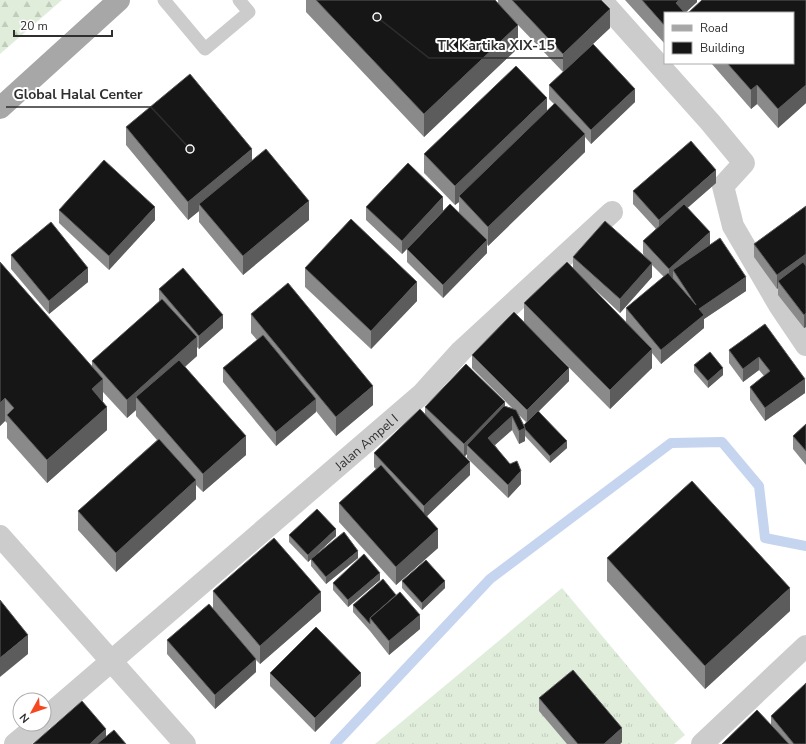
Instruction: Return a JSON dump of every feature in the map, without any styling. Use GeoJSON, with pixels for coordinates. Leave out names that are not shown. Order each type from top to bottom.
{"type":"FeatureCollection","features":[{"type":"Feature","properties":{"kind":"main road"},"geometry":{"type":"LineString","coordinates":[[0,108],[119,0]]}},
{"type":"Feature","properties":{"kind":"street"},"geometry":{"type":"LineString","coordinates":[[601,0],[710,122],[744,163],[722,186],[733,226],[779,305],[806,345]]}},
{"type":"Feature","properties":{"kind":"street","name":"Jalan Ampel I"},"geometry":{"type":"LineString","coordinates":[[52,712],[423,394],[461,351],[612,212]]}},
{"type":"Feature","properties":{"kind":"street"},"geometry":{"type":"LineString","coordinates":[[0,536],[185,744]]}},
{"type":"Feature","properties":{"kind":"street"},"geometry":{"type":"LineString","coordinates":[[702,744],[806,646]]}},
{"type":"Feature","properties":{"kind":"street"},"geometry":{"type":"LineString","coordinates":[[15,744],[29,732]]}},
{"type":"Feature","properties":{"kind":"lane"},"geometry":{"type":"LineString","coordinates":[[164,0],[205,49],[249,12],[239,0]]}},
{"type":"Feature","properties":{"kind":"green space"},"geometry":{"type":"Polygon","coordinates":[[[0,0],[62,0],[0,54],[0,0]]]}},
{"type":"Feature","properties":{"kind":"green space"},"geometry":{"type":"Polygon","coordinates":[[[562,588],[685,735],[674,744],[375,744],[562,588]]]}},
{"type":"Feature","properties":{"kind":"building"},"geometry":{"type":"Polygon","coordinates":[[[316,0],[495,0],[518,25],[424,114],[316,0]]]}},
{"type":"Feature","properties":{"kind":"building"},"geometry":{"type":"Polygon","coordinates":[[[512,0],[601,0],[610,9],[563,54],[512,0]]]}},
{"type":"Feature","properties":{"kind":"building"},"geometry":{"type":"Polygon","coordinates":[[[642,0],[679,0],[676,3],[684,12],[664,12],[664,25],[642,0]]]}},
{"type":"Feature","properties":{"kind":"building"},"geometry":{"type":"Polygon","coordinates":[[[702,0],[806,0],[806,85],[778,109],[757,85],[751,90],[728,64],[794,64],[794,12],[689,12],[702,0]]]}},
{"type":"Feature","properties":{"kind":"building"},"geometry":{"type":"Polygon","coordinates":[[[593,44],[635,89],[591,130],[549,85],[593,44]]]}},
{"type":"Feature","properties":{"kind":"building"},"geometry":{"type":"Polygon","coordinates":[[[516,66],[547,98],[455,186],[424,154],[516,66]]]}},
{"type":"Feature","properties":{"kind":"building"},"geometry":{"type":"Polygon","coordinates":[[[190,74],[252,149],[188,202],[126,127],[190,74]]]}},
{"type":"Feature","properties":{"kind":"building"},"geometry":{"type":"Polygon","coordinates":[[[555,103],[585,134],[488,227],[459,196],[555,103]]]}},
{"type":"Feature","properties":{"kind":"building"},"geometry":{"type":"Polygon","coordinates":[[[691,141],[716,170],[659,220],[633,191],[691,141]]]}},
{"type":"Feature","properties":{"kind":"building"},"geometry":{"type":"Polygon","coordinates":[[[266,149],[309,201],[243,256],[199,204],[266,149]]]}},
{"type":"Feature","properties":{"kind":"building"},"geometry":{"type":"Polygon","coordinates":[[[104,160],[155,207],[109,256],[59,210],[104,160]]]}},
{"type":"Feature","properties":{"kind":"building"},"geometry":{"type":"Polygon","coordinates":[[[408,163],[443,197],[402,241],[366,207],[408,163]]]}},
{"type":"Feature","properties":{"kind":"building"},"geometry":{"type":"Polygon","coordinates":[[[450,204],[487,240],[443,285],[407,249],[450,204]]]}},
{"type":"Feature","properties":{"kind":"building"},"geometry":{"type":"Polygon","coordinates":[[[684,204],[710,232],[669,269],[643,241],[684,204]]]}},
{"type":"Feature","properties":{"kind":"building"},"geometry":{"type":"Polygon","coordinates":[[[806,206],[806,254],[777,275],[754,244],[806,206]]]}},
{"type":"Feature","properties":{"kind":"building"},"geometry":{"type":"Polygon","coordinates":[[[351,219],[417,282],[371,331],[305,268],[351,219]]]}},
{"type":"Feature","properties":{"kind":"building"},"geometry":{"type":"Polygon","coordinates":[[[605,221],[652,263],[620,299],[573,257],[605,221]]]}},
{"type":"Feature","properties":{"kind":"building"},"geometry":{"type":"Polygon","coordinates":[[[51,222],[88,268],[49,301],[11,255],[51,222]]]}},
{"type":"Feature","properties":{"kind":"building"},"geometry":{"type":"Polygon","coordinates":[[[720,238],[746,277],[699,309],[704,315],[661,350],[626,308],[668,273],[696,305],[673,270],[720,238]]]}},
{"type":"Feature","properties":{"kind":"building"},"geometry":{"type":"Polygon","coordinates":[[[0,262],[103,379],[92,389],[107,407],[47,460],[7,415],[14,408],[5,398],[0,403],[0,262]]]}},
{"type":"Feature","properties":{"kind":"building"},"geometry":{"type":"Polygon","coordinates":[[[567,262],[652,349],[610,390],[524,303],[567,262]]]}},
{"type":"Feature","properties":{"kind":"building"},"geometry":{"type":"Polygon","coordinates":[[[803,262],[806,266],[806,313],[804,315],[778,281],[803,262]]]}},
{"type":"Feature","properties":{"kind":"building"},"geometry":{"type":"Polygon","coordinates":[[[183,268],[223,315],[199,336],[159,289],[183,268]]]}},
{"type":"Feature","properties":{"kind":"building"},"geometry":{"type":"Polygon","coordinates":[[[288,283],[373,386],[336,417],[251,314],[288,283]]]}},
{"type":"Feature","properties":{"kind":"building"},"geometry":{"type":"Polygon","coordinates":[[[162,299],[197,337],[127,400],[92,361],[162,299]]]}},
{"type":"Feature","properties":{"kind":"building"},"geometry":{"type":"Polygon","coordinates":[[[514,312],[569,368],[527,410],[472,355],[514,312]]]}},
{"type":"Feature","properties":{"kind":"building"},"geometry":{"type":"Polygon","coordinates":[[[765,324],[805,379],[765,408],[750,387],[770,371],[759,357],[743,369],[729,350],[765,324]]]}},
{"type":"Feature","properties":{"kind":"building"},"geometry":{"type":"Polygon","coordinates":[[[263,335],[316,399],[276,432],[223,368],[263,335]]]}},
{"type":"Feature","properties":{"kind":"building"},"geometry":{"type":"Polygon","coordinates":[[[710,352],[723,368],[708,381],[694,365],[710,352]]]}},
{"type":"Feature","properties":{"kind":"building"},"geometry":{"type":"Polygon","coordinates":[[[179,360],[246,436],[203,474],[136,397],[179,360]]]}},
{"type":"Feature","properties":{"kind":"building"},"geometry":{"type":"Polygon","coordinates":[[[466,364],[505,402],[464,444],[425,407],[466,364]]]}},
{"type":"Feature","properties":{"kind":"building"},"geometry":{"type":"Polygon","coordinates":[[[504,406],[516,410],[525,428],[519,431],[512,416],[488,438],[510,464],[517,461],[521,471],[508,485],[467,445],[504,406]]]}},
{"type":"Feature","properties":{"kind":"building"},"geometry":{"type":"Polygon","coordinates":[[[420,409],[470,462],[424,506],[374,453],[420,409]]]}},
{"type":"Feature","properties":{"kind":"building"},"geometry":{"type":"Polygon","coordinates":[[[538,411],[567,441],[550,456],[525,429],[524,425],[538,411]]]}},
{"type":"Feature","properties":{"kind":"building"},"geometry":{"type":"Polygon","coordinates":[[[806,424],[806,451],[793,436],[806,424]]]}},
{"type":"Feature","properties":{"kind":"building"},"geometry":{"type":"Polygon","coordinates":[[[159,439],[196,480],[116,553],[78,511],[159,439]]]}},
{"type":"Feature","properties":{"kind":"building"},"geometry":{"type":"Polygon","coordinates":[[[381,465],[438,529],[396,567],[339,503],[381,465]]]}},
{"type":"Feature","properties":{"kind":"building"},"geometry":{"type":"Polygon","coordinates":[[[692,481],[790,588],[705,666],[607,558],[692,481]]]}},
{"type":"Feature","properties":{"kind":"building"},"geometry":{"type":"Polygon","coordinates":[[[317,509],[336,529],[308,555],[289,535],[317,509]]]}},
{"type":"Feature","properties":{"kind":"building"},"geometry":{"type":"Polygon","coordinates":[[[344,532],[358,551],[326,577],[311,559],[344,532]]]}},
{"type":"Feature","properties":{"kind":"building"},"geometry":{"type":"Polygon","coordinates":[[[274,538],[321,592],[260,646],[213,591],[274,538]]]}},
{"type":"Feature","properties":{"kind":"building"},"geometry":{"type":"Polygon","coordinates":[[[364,554],[380,573],[348,600],[333,583],[364,554]]]}},
{"type":"Feature","properties":{"kind":"building"},"geometry":{"type":"Polygon","coordinates":[[[426,560],[445,581],[422,603],[402,581],[426,560]]]}},
{"type":"Feature","properties":{"kind":"building"},"geometry":{"type":"Polygon","coordinates":[[[383,579],[396,595],[370,618],[370,624],[353,605],[383,579]]]}},
{"type":"Feature","properties":{"kind":"building"},"geometry":{"type":"Polygon","coordinates":[[[400,592],[420,615],[389,641],[370,618],[400,592]]]}},
{"type":"Feature","properties":{"kind":"building"},"geometry":{"type":"Polygon","coordinates":[[[0,600],[28,635],[0,658],[0,600]]]}},
{"type":"Feature","properties":{"kind":"building"},"geometry":{"type":"Polygon","coordinates":[[[209,604],[256,659],[215,695],[167,640],[209,604]]]}},
{"type":"Feature","properties":{"kind":"building"},"geometry":{"type":"Polygon","coordinates":[[[316,627],[361,673],[315,718],[270,673],[316,627]]]}},
{"type":"Feature","properties":{"kind":"building"},"geometry":{"type":"Polygon","coordinates":[[[573,670],[622,728],[604,744],[578,744],[539,698],[573,670]]]}},
{"type":"Feature","properties":{"kind":"building"},"geometry":{"type":"Polygon","coordinates":[[[806,683],[806,744],[794,744],[771,716],[806,683]]]}},
{"type":"Feature","properties":{"kind":"building"},"geometry":{"type":"Polygon","coordinates":[[[82,701],[106,729],[90,744],[33,744],[47,732],[52,732],[52,727],[82,701]]]}},
{"type":"Feature","properties":{"kind":"building"},"geometry":{"type":"Polygon","coordinates":[[[757,710],[789,744],[722,744],[757,710]]]}},
{"type":"Feature","properties":{"kind":"building"},"geometry":{"type":"Polygon","coordinates":[[[114,730],[126,744],[97,744],[114,730]]]}},
{"type":"Feature","properties":{"kind":"waterway"},"geometry":{"type":"LineString","coordinates":[[335,744],[490,579],[671,443],[722,442],[759,486],[765,538],[806,546]]}},
{"type":"Feature","properties":{"kind":"place","name":"TK Kartika XIX-15"},"geometry":{"type":"Point","coordinates":[377,17]}},
{"type":"Feature","properties":{"kind":"place","name":"Global Halal Center"},"geometry":{"type":"Point","coordinates":[190,149]}}]}
